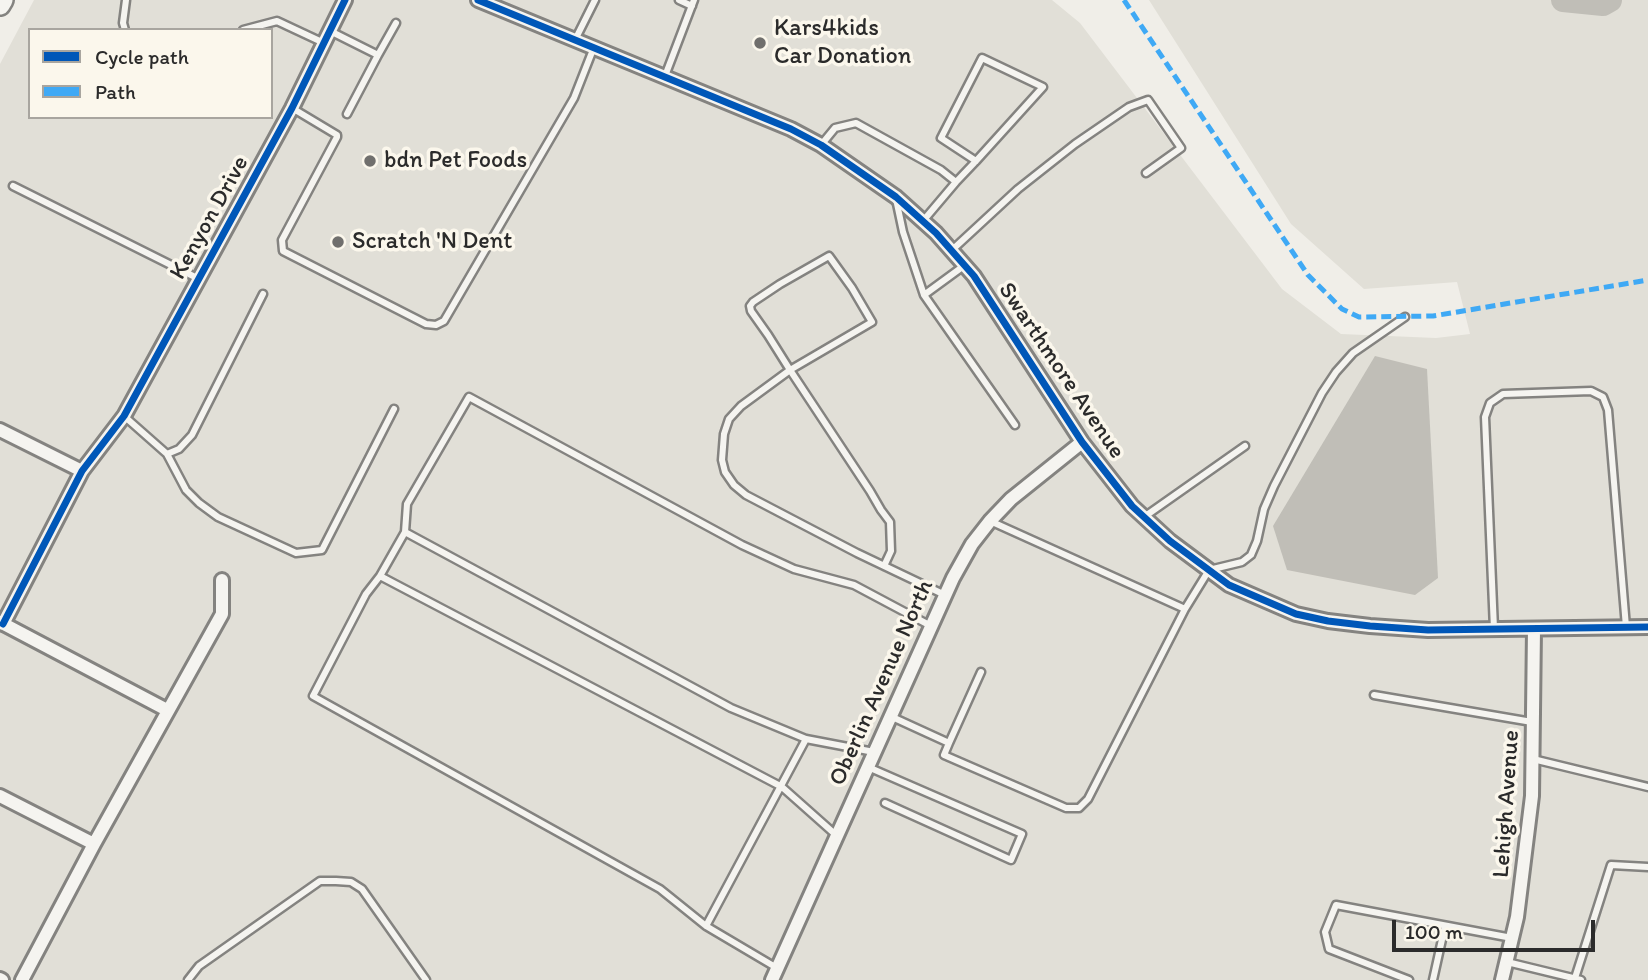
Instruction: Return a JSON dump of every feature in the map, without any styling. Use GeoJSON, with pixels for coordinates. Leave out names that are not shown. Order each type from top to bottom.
{"type":"FeatureCollection","features":[{"type":"Feature","properties":{"kind":"main road"},"geometry":{"type":"LineString","coordinates":[[0,5],[3,0]]}},
{"type":"Feature","properties":{"kind":"street","name":"Kenyon Drive"},"geometry":{"type":"LineString","coordinates":[[2,623],[82,471],[124,416],[292,108],[345,0]]}},
{"type":"Feature","properties":{"kind":"street","name":"Swarthmore Avenue"},"geometry":{"type":"LineString","coordinates":[[478,0],[791,129],[821,145],[896,197],[965,265],[1083,442],[1132,506],[1170,541],[1229,585],[1296,614],[1328,621],[1428,630],[1648,626]]}},
{"type":"Feature","properties":{"kind":"street"},"geometry":{"type":"LineString","coordinates":[[0,430],[82,471]]}},
{"type":"Feature","properties":{"kind":"street","name":"Oberlin Avenue North"},"geometry":{"type":"LineString","coordinates":[[775,974],[945,595],[972,544],[1012,499],[1083,442]]}},
{"type":"Feature","properties":{"kind":"street"},"geometry":{"type":"LineString","coordinates":[[22,980],[167,710],[222,614],[222,580]]}},
{"type":"Feature","properties":{"kind":"street"},"geometry":{"type":"LineString","coordinates":[[2,623],[167,710]]}},
{"type":"Feature","properties":{"kind":"street","name":"Lehigh Avenue"},"geometry":{"type":"LineString","coordinates":[[1502,980],[1526,859],[1533,759],[1534,629]]}},
{"type":"Feature","properties":{"kind":"street"},"geometry":{"type":"LineString","coordinates":[[0,796],[94,844]]}},
{"type":"Feature","properties":{"kind":"lane"},"geometry":{"type":"LineString","coordinates":[[125,28],[123,16],[126,0]]}},
{"type":"Feature","properties":{"kind":"lane"},"geometry":{"type":"LineString","coordinates":[[575,40],[595,0]]}},
{"type":"Feature","properties":{"kind":"lane"},"geometry":{"type":"LineString","coordinates":[[664,76],[693,3],[679,0]]}},
{"type":"Feature","properties":{"kind":"lane"},"geometry":{"type":"LineString","coordinates":[[251,28],[277,21],[378,55]]}},
{"type":"Feature","properties":{"kind":"lane"},"geometry":{"type":"LineString","coordinates":[[347,114],[396,23]]}},
{"type":"Feature","properties":{"kind":"lane"},"geometry":{"type":"LineString","coordinates":[[292,108],[337,137],[282,240],[283,251],[426,324],[436,325],[444,320],[574,98],[594,47]]}},
{"type":"Feature","properties":{"kind":"lane"},"geometry":{"type":"LineString","coordinates":[[923,221],[1043,87],[982,58],[942,138],[976,161]]}},
{"type":"Feature","properties":{"kind":"lane"},"geometry":{"type":"LineString","coordinates":[[951,251],[1018,189],[1075,144],[1129,107],[1148,100],[1181,148],[1146,173]]}},
{"type":"Feature","properties":{"kind":"lane"},"geometry":{"type":"LineString","coordinates":[[821,145],[835,128],[856,123],[941,170],[956,182]]}},
{"type":"Feature","properties":{"kind":"lane"},"geometry":{"type":"LineString","coordinates":[[13,186],[199,279]]}},
{"type":"Feature","properties":{"kind":"lane"},"geometry":{"type":"LineString","coordinates":[[896,197],[903,232],[924,295],[1015,425]]}},
{"type":"Feature","properties":{"kind":"lane"},"geometry":{"type":"LineString","coordinates":[[884,566],[891,551],[890,522],[790,370],[751,311],[750,306],[780,284],[829,256],[846,278],[872,322],[790,370],[741,406],[729,419],[722,445],[725,472],[734,485],[746,495],[884,566],[945,595]]}},
{"type":"Feature","properties":{"kind":"lane"},"geometry":{"type":"LineString","coordinates":[[924,295],[965,265]]}},
{"type":"Feature","properties":{"kind":"lane"},"geometry":{"type":"LineString","coordinates":[[167,454],[179,449],[192,436],[263,294]]}},
{"type":"Feature","properties":{"kind":"lane"},"geometry":{"type":"LineString","coordinates":[[981,672],[944,755],[1066,808],[1079,808],[1088,799],[1185,609],[1209,570],[1242,562],[1251,555],[1264,509],[1274,486],[1322,393],[1353,352],[1405,317]]}},
{"type":"Feature","properties":{"kind":"lane"},"geometry":{"type":"LineString","coordinates":[[1494,629],[1485,417],[1490,403],[1503,394],[1591,391],[1603,397],[1608,411],[1626,627]]}},
{"type":"Feature","properties":{"kind":"lane"},"geometry":{"type":"LineString","coordinates":[[775,974],[706,926],[660,889],[313,696],[366,594],[405,533],[407,505],[469,397],[742,545],[794,569],[853,584],[931,626]]}},
{"type":"Feature","properties":{"kind":"lane"},"geometry":{"type":"LineString","coordinates":[[124,416],[167,454],[186,490],[199,503],[218,517],[296,553],[322,550],[394,409]]}},
{"type":"Feature","properties":{"kind":"lane"},"geometry":{"type":"LineString","coordinates":[[1144,517],[1245,446]]}},
{"type":"Feature","properties":{"kind":"lane"},"geometry":{"type":"LineString","coordinates":[[990,521],[1185,609]]}},
{"type":"Feature","properties":{"kind":"lane"},"geometry":{"type":"LineString","coordinates":[[405,533],[731,708],[806,739],[874,752]]}},
{"type":"Feature","properties":{"kind":"lane"},"geometry":{"type":"LineString","coordinates":[[380,576],[782,787],[836,835]]}},
{"type":"Feature","properties":{"kind":"lane"},"geometry":{"type":"LineString","coordinates":[[1374,695],[1534,722]]}},
{"type":"Feature","properties":{"kind":"lane"},"geometry":{"type":"LineString","coordinates":[[890,716],[949,743]]}},
{"type":"Feature","properties":{"kind":"lane"},"geometry":{"type":"LineString","coordinates":[[706,926],[806,739]]}},
{"type":"Feature","properties":{"kind":"lane"},"geometry":{"type":"LineString","coordinates":[[1533,759],[1648,787]]}},
{"type":"Feature","properties":{"kind":"lane"},"geometry":{"type":"LineString","coordinates":[[868,767],[1022,834],[1011,860],[885,803]]}},
{"type":"Feature","properties":{"kind":"lane"},"geometry":{"type":"LineString","coordinates":[[1507,961],[1578,979],[1611,865],[1648,867]]}},
{"type":"Feature","properties":{"kind":"lane"},"geometry":{"type":"LineString","coordinates":[[188,980],[199,967],[320,881],[336,881],[351,882],[362,889],[426,980]]}},
{"type":"Feature","properties":{"kind":"lane"},"geometry":{"type":"LineString","coordinates":[[1409,980],[1329,949],[1325,932],[1336,905],[1512,938]]}},
{"type":"Feature","properties":{"kind":"lane"},"geometry":{"type":"LineString","coordinates":[[1433,980],[1445,926]]}},
{"type":"Feature","properties":{"kind":"shaded area"},"geometry":{"type":"Polygon","coordinates":[[[34,0],[1052,0],[1080,23],[1282,289],[1341,334],[1436,338],[1470,334],[1457,282],[1364,289],[1291,224],[1149,0],[1648,0],[1648,980],[0,980],[0,64],[34,0]]]}},
{"type":"Feature","properties":{"kind":"shaded area"},"geometry":{"type":"Polygon","coordinates":[[[1375,356],[1427,369],[1438,578],[1415,595],[1287,570],[1273,526],[1375,356]]]}},
{"type":"Feature","properties":{"kind":"waterway"},"geometry":{"type":"LineString","coordinates":[[1563,0],[1603,4],[1610,0]]}},
{"type":"Feature","properties":{"kind":"marked path"},"geometry":{"type":"LineString","coordinates":[[1124,0],[1308,275],[1342,309],[1359,317],[1433,316],[1648,280]]}},
{"type":"Feature","properties":{"kind":"cycle path"},"geometry":{"type":"LineString","coordinates":[[3,624],[82,471],[124,416],[292,108],[345,0]]}},
{"type":"Feature","properties":{"kind":"cycle path"},"geometry":{"type":"LineString","coordinates":[[478,0],[791,129],[821,145],[896,197],[936,233],[974,276],[1082,442],[1132,506],[1170,541],[1229,585],[1296,614],[1370,626],[1428,630],[1648,627]]}},
{"type":"Feature","properties":{"kind":"place","name":"Kars4kids Car Donation"},"geometry":{"type":"Point","coordinates":[760,43]}},
{"type":"Feature","properties":{"kind":"place","name":"bdn Pet Foods"},"geometry":{"type":"Point","coordinates":[370,161]}},
{"type":"Feature","properties":{"kind":"place","name":"Scratch 'N Dent"},"geometry":{"type":"Point","coordinates":[338,242]}}]}
